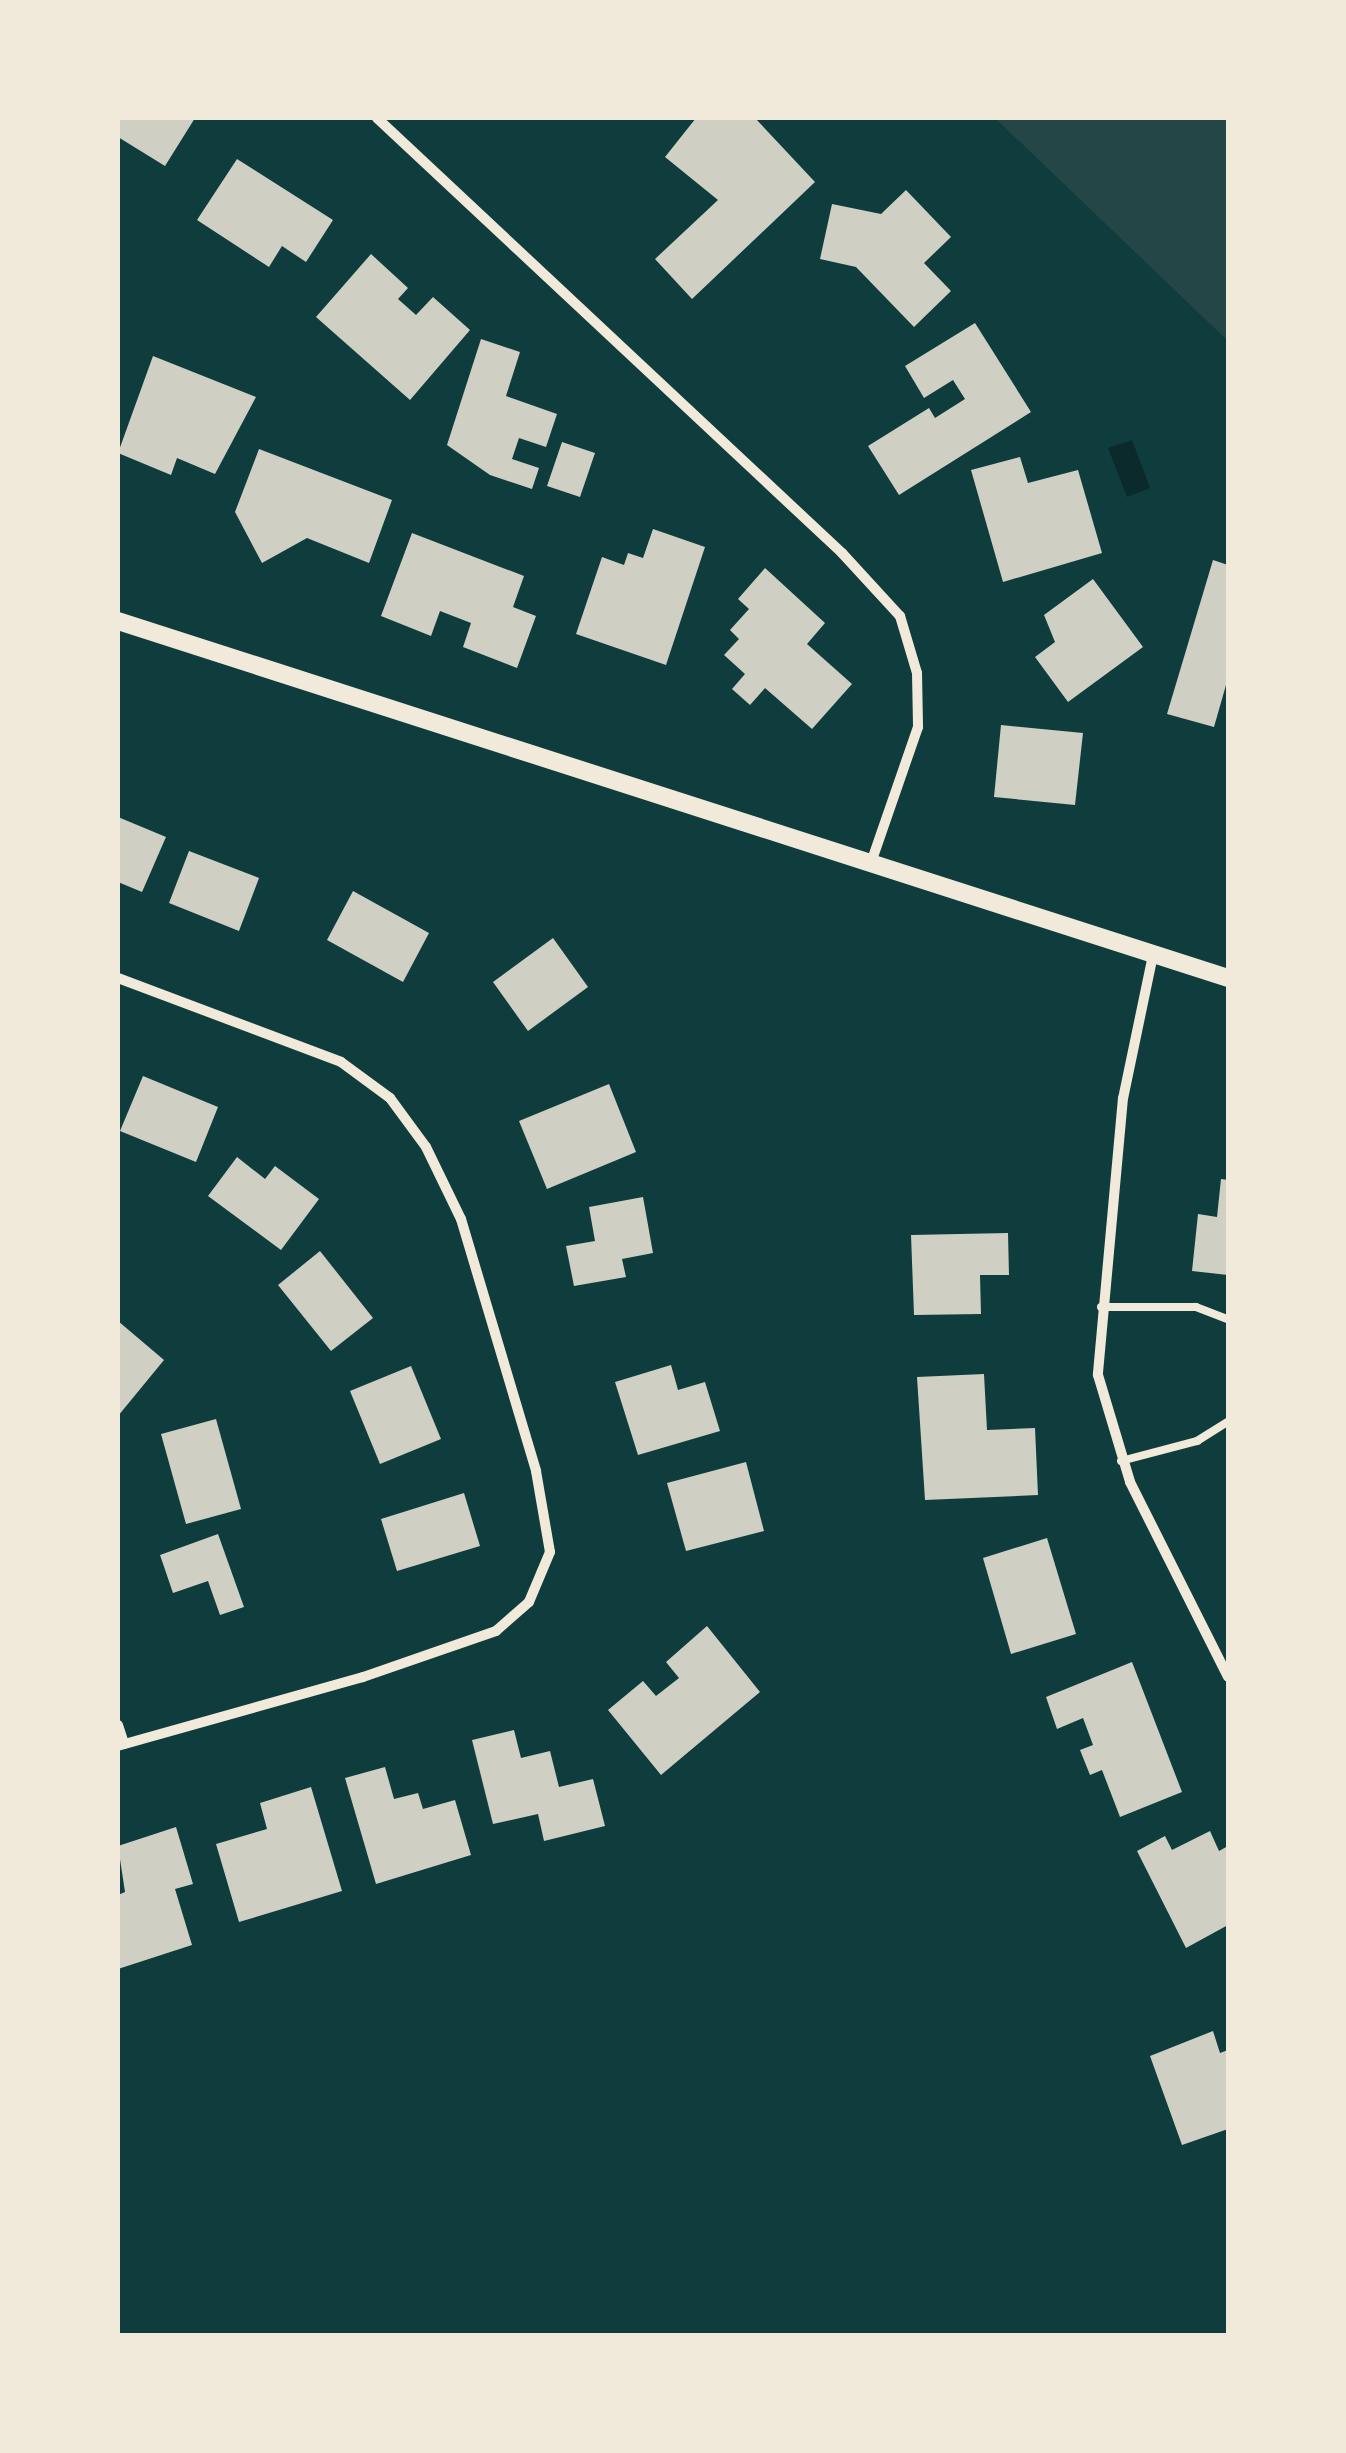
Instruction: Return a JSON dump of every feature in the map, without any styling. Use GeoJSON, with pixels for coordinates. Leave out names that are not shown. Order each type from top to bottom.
{"type":"FeatureCollection","features":[{"type":"Feature","properties":{"kind":"street"},"geometry":{"type":"LineString","coordinates":[[377,118],[842,553],[900,616],[917,673],[918,727],[870,866]]}},
{"type":"Feature","properties":{"kind":"street"},"geometry":{"type":"LineString","coordinates":[[118,621],[1228,978]]}},
{"type":"Feature","properties":{"kind":"street"},"geometry":{"type":"LineString","coordinates":[[1152,955],[1123,1098],[1101,1307],[1102,1406],[1121,1461],[1228,1677]]}},
{"type":"Feature","properties":{"kind":"street"},"geometry":{"type":"LineString","coordinates":[[118,978],[342,1062],[390,1098],[426,1147],[486,1288],[545,1510],[550,1552],[529,1602],[496,1630],[466,1643],[121,1745],[118,1725]]}},
{"type":"Feature","properties":{"kind":"lane"},"geometry":{"type":"LineString","coordinates":[[1101,1307],[1196,1307],[1228,1319]]}},
{"type":"Feature","properties":{"kind":"lane"},"geometry":{"type":"LineString","coordinates":[[1121,1461],[1198,1440],[1228,1422]]}},
{"type":"Feature","properties":{"kind":"shaded area"},"geometry":{"type":"Polygon","coordinates":[[[995,118],[1228,118],[1228,341],[995,118]]]}},
{"type":"Feature","properties":{"kind":"shaded area"},"geometry":{"type":"Polygon","coordinates":[[[1132,440],[1150,488],[1127,497],[1108,448],[1132,440]]]}},
{"type":"Feature","properties":{"kind":"building"},"geometry":{"type":"Polygon","coordinates":[[[118,118],[195,118],[165,166],[118,137],[118,118]]]}},
{"type":"Feature","properties":{"kind":"building"},"geometry":{"type":"Polygon","coordinates":[[[696,118],[755,118],[815,182],[692,299],[655,259],[718,200],[665,157],[696,118]]]}},
{"type":"Feature","properties":{"kind":"building"},"geometry":{"type":"Polygon","coordinates":[[[237,159],[333,220],[306,262],[282,246],[269,267],[197,220],[237,159]]]}},
{"type":"Feature","properties":{"kind":"building"},"geometry":{"type":"Polygon","coordinates":[[[906,190],[951,237],[924,263],[951,291],[914,327],[856,267],[820,259],[832,204],[881,214],[906,190]]]}},
{"type":"Feature","properties":{"kind":"building"},"geometry":{"type":"Polygon","coordinates":[[[371,254],[408,288],[398,299],[416,315],[433,297],[470,330],[410,400],[316,317],[371,254]]]}},
{"type":"Feature","properties":{"kind":"building"},"geometry":{"type":"Polygon","coordinates":[[[975,323],[1031,412],[899,495],[868,446],[929,408],[935,418],[965,399],[953,380],[924,398],[905,366],[975,323]]]}},
{"type":"Feature","properties":{"kind":"building"},"geometry":{"type":"Polygon","coordinates":[[[481,339],[520,352],[506,396],[557,414],[546,447],[519,438],[512,459],[539,468],[532,489],[490,475],[447,445],[481,339]]]}},
{"type":"Feature","properties":{"kind":"building"},"geometry":{"type":"Polygon","coordinates":[[[153,356],[256,397],[215,474],[177,458],[171,475],[118,453],[153,356]]]}},
{"type":"Feature","properties":{"kind":"building"},"geometry":{"type":"Polygon","coordinates":[[[562,442],[595,453],[580,497],[547,486],[562,442]]]}},
{"type":"Feature","properties":{"kind":"building"},"geometry":{"type":"Polygon","coordinates":[[[259,449],[392,500],[369,563],[307,538],[262,563],[235,512],[259,449]]]}},
{"type":"Feature","properties":{"kind":"building"},"geometry":{"type":"Polygon","coordinates":[[[1020,457],[1028,483],[1078,470],[1102,553],[1003,582],[971,470],[1020,457]]]}},
{"type":"Feature","properties":{"kind":"building"},"geometry":{"type":"Polygon","coordinates":[[[653,529],[705,547],[666,665],[576,634],[602,557],[624,565],[628,553],[643,558],[653,529]]]}},
{"type":"Feature","properties":{"kind":"building"},"geometry":{"type":"Polygon","coordinates":[[[412,533],[524,576],[513,607],[536,616],[517,668],[463,647],[471,623],[440,611],[431,636],[381,616],[412,533]]]}},
{"type":"Feature","properties":{"kind":"building"},"geometry":{"type":"Polygon","coordinates":[[[1213,560],[1228,565],[1228,678],[1214,727],[1167,714],[1213,560]]]}},
{"type":"Feature","properties":{"kind":"building"},"geometry":{"type":"Polygon","coordinates":[[[765,568],[825,623],[807,644],[852,684],[812,729],[765,688],[750,705],[732,689],[745,674],[724,655],[739,639],[730,630],[749,609],[738,599],[765,568]]]}},
{"type":"Feature","properties":{"kind":"building"},"geometry":{"type":"Polygon","coordinates":[[[1093,579],[1143,647],[1068,702],[1035,657],[1055,642],[1044,615],[1093,579]]]}},
{"type":"Feature","properties":{"kind":"building"},"geometry":{"type":"Polygon","coordinates":[[[1001,725],[1083,733],[1075,805],[994,797],[1001,725]]]}},
{"type":"Feature","properties":{"kind":"building"},"geometry":{"type":"Polygon","coordinates":[[[118,817],[166,837],[142,892],[118,882],[118,817]]]}},
{"type":"Feature","properties":{"kind":"building"},"geometry":{"type":"Polygon","coordinates":[[[189,851],[259,878],[239,931],[169,903],[189,851]]]}},
{"type":"Feature","properties":{"kind":"building"},"geometry":{"type":"Polygon","coordinates":[[[353,891],[429,933],[403,982],[327,940],[353,891]]]}},
{"type":"Feature","properties":{"kind":"building"},"geometry":{"type":"Polygon","coordinates":[[[553,938],[588,987],[528,1031],[493,982],[553,938]]]}},
{"type":"Feature","properties":{"kind":"building"},"geometry":{"type":"Polygon","coordinates":[[[143,1076],[218,1107],[196,1162],[120,1131],[143,1076]]]}},
{"type":"Feature","properties":{"kind":"building"},"geometry":{"type":"Polygon","coordinates":[[[609,1084],[636,1152],[547,1189],[519,1121],[609,1084]]]}},
{"type":"Feature","properties":{"kind":"building"},"geometry":{"type":"Polygon","coordinates":[[[237,1157],[265,1179],[275,1166],[319,1199],[281,1250],[208,1196],[237,1157]]]}},
{"type":"Feature","properties":{"kind":"building"},"geometry":{"type":"Polygon","coordinates":[[[1221,1179],[1228,1180],[1228,1275],[1192,1271],[1198,1214],[1217,1217],[1221,1179]]]}},
{"type":"Feature","properties":{"kind":"building"},"geometry":{"type":"Polygon","coordinates":[[[643,1197],[653,1253],[622,1259],[626,1277],[574,1286],[566,1246],[595,1241],[589,1207],[643,1197]]]}},
{"type":"Feature","properties":{"kind":"building"},"geometry":{"type":"Polygon","coordinates":[[[1008,1233],[1009,1275],[980,1275],[981,1314],[914,1315],[911,1235],[1008,1233]]]}},
{"type":"Feature","properties":{"kind":"building"},"geometry":{"type":"Polygon","coordinates":[[[320,1251],[373,1318],[331,1351],[278,1285],[320,1251]]]}},
{"type":"Feature","properties":{"kind":"building"},"geometry":{"type":"Polygon","coordinates":[[[118,1321],[164,1360],[118,1416],[118,1321]]]}},
{"type":"Feature","properties":{"kind":"building"},"geometry":{"type":"Polygon","coordinates":[[[671,1365],[678,1390],[705,1382],[720,1431],[638,1455],[615,1382],[671,1365]]]}},
{"type":"Feature","properties":{"kind":"building"},"geometry":{"type":"Polygon","coordinates":[[[411,1366],[441,1439],[380,1464],[350,1391],[411,1366]]]}},
{"type":"Feature","properties":{"kind":"building"},"geometry":{"type":"Polygon","coordinates":[[[984,1374],[987,1430],[1035,1428],[1038,1495],[925,1500],[917,1377],[984,1374]]]}},
{"type":"Feature","properties":{"kind":"building"},"geometry":{"type":"Polygon","coordinates":[[[216,1419],[241,1509],[186,1524],[161,1434],[216,1419]]]}},
{"type":"Feature","properties":{"kind":"building"},"geometry":{"type":"Polygon","coordinates":[[[746,1462],[764,1531],[686,1551],[667,1483],[746,1462]]]}},
{"type":"Feature","properties":{"kind":"building"},"geometry":{"type":"Polygon","coordinates":[[[464,1493],[480,1546],[397,1571],[381,1519],[464,1493]]]}},
{"type":"Feature","properties":{"kind":"building"},"geometry":{"type":"Polygon","coordinates":[[[218,1534],[244,1607],[220,1615],[208,1581],[173,1593],[160,1555],[218,1534]]]}},
{"type":"Feature","properties":{"kind":"building"},"geometry":{"type":"Polygon","coordinates":[[[1047,1538],[1076,1634],[1011,1654],[983,1558],[1047,1538]]]}},
{"type":"Feature","properties":{"kind":"building"},"geometry":{"type":"Polygon","coordinates":[[[707,1626],[760,1692],[661,1775],[608,1710],[643,1681],[656,1696],[679,1678],[666,1662],[707,1626]]]}},
{"type":"Feature","properties":{"kind":"building"},"geometry":{"type":"Polygon","coordinates":[[[1132,1662],[1182,1792],[1120,1817],[1102,1770],[1090,1775],[1080,1750],[1093,1745],[1083,1718],[1057,1729],[1046,1697],[1132,1662]]]}},
{"type":"Feature","properties":{"kind":"building"},"geometry":{"type":"Polygon","coordinates":[[[514,1730],[521,1758],[550,1751],[559,1787],[593,1779],[605,1826],[544,1841],[538,1814],[493,1824],[472,1740],[514,1730]]]}},
{"type":"Feature","properties":{"kind":"building"},"geometry":{"type":"Polygon","coordinates":[[[385,1767],[394,1799],[418,1793],[423,1809],[455,1800],[471,1855],[376,1884],[345,1778],[385,1767]]]}},
{"type":"Feature","properties":{"kind":"building"},"geometry":{"type":"Polygon","coordinates":[[[311,1787],[342,1891],[239,1922],[216,1844],[267,1829],[260,1803],[311,1787]]]}},
{"type":"Feature","properties":{"kind":"building"},"geometry":{"type":"Polygon","coordinates":[[[176,1827],[193,1884],[175,1889],[192,1945],[118,1969],[118,1895],[125,1892],[118,1846],[176,1827]]]}},
{"type":"Feature","properties":{"kind":"building"},"geometry":{"type":"Polygon","coordinates":[[[1210,1831],[1219,1851],[1228,1846],[1228,1925],[1186,1948],[1137,1851],[1165,1836],[1172,1850],[1210,1831]]]}},
{"type":"Feature","properties":{"kind":"building"},"geometry":{"type":"Polygon","coordinates":[[[1213,2031],[1220,2053],[1228,2050],[1228,2129],[1182,2145],[1150,2056],[1213,2031]]]}}]}
